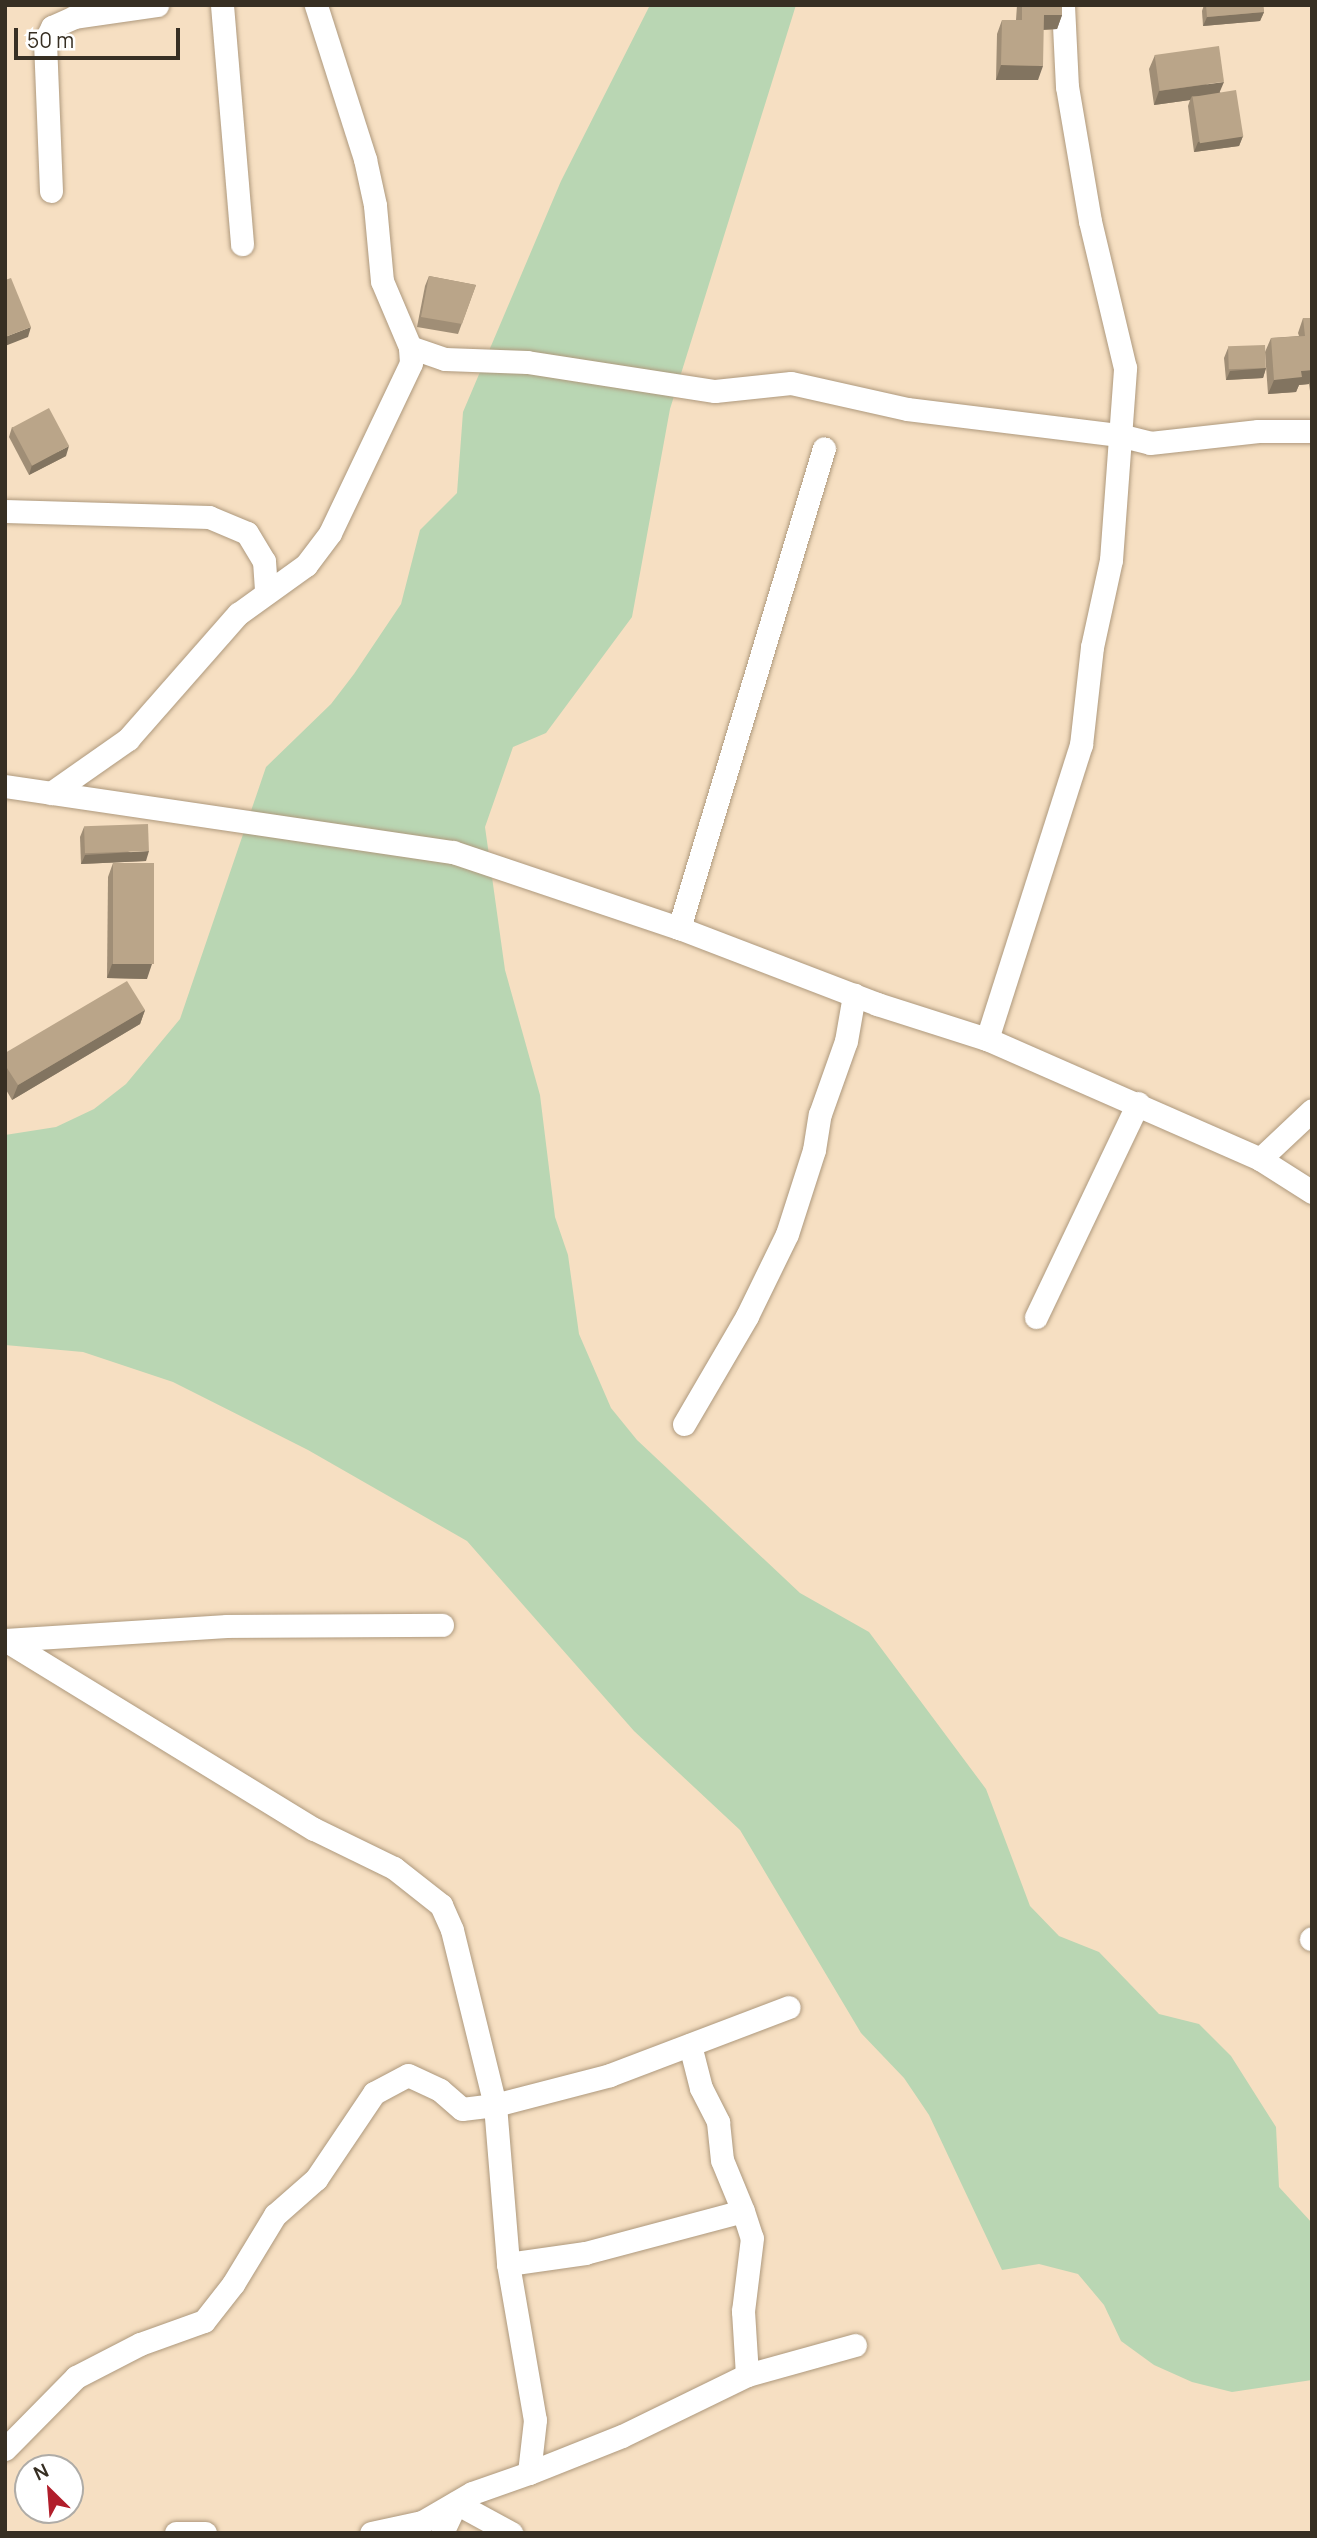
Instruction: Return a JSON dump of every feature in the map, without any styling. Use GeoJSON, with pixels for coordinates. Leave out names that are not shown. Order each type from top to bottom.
{"type":"FeatureCollection","features":[{"type":"Feature","properties":{"kind":"street"},"geometry":{"type":"LineString","coordinates":[[51,191],[45,41],[52,27],[75,17],[157,5]]}},
{"type":"Feature","properties":{"kind":"street"},"geometry":{"type":"LineString","coordinates":[[222,5],[242,244]]}},
{"type":"Feature","properties":{"kind":"street"},"geometry":{"type":"LineString","coordinates":[[51,793],[128,739],[238,614],[306,565],[330,533],[402,387],[411,363],[410,347],[382,281],[375,205],[365,159],[316,5]]}},
{"type":"Feature","properties":{"kind":"street"},"geometry":{"type":"LineString","coordinates":[[987,1039],[1081,745],[1092,647],[1111,560],[1125,368],[1085,194],[1067,87],[1063,5]]}},
{"type":"Feature","properties":{"kind":"street"},"geometry":{"type":"LineString","coordinates":[[410,347],[445,359],[527,362],[715,391],[791,383],[907,409],[1119,435],[1150,443],[1258,431],[1312,431]]}},
{"type":"Feature","properties":{"kind":"street"},"geometry":{"type":"LineString","coordinates":[[679,928],[824,448]]}},
{"type":"Feature","properties":{"kind":"street"},"geometry":{"type":"LineString","coordinates":[[5,511],[209,517],[247,533],[264,561],[266,593]]}},
{"type":"Feature","properties":{"kind":"street"},"geometry":{"type":"LineString","coordinates":[[5,786],[453,852],[679,928],[853,995],[987,1039],[1138,1103],[1260,1159],[1312,1192]]}},
{"type":"Feature","properties":{"kind":"street"},"geometry":{"type":"LineString","coordinates":[[684,1424],[747,1316],[787,1234],[814,1150],[820,1114],[846,1041],[853,995]]}},
{"type":"Feature","properties":{"kind":"street"},"geometry":{"type":"LineString","coordinates":[[1036,1317],[1138,1103]]}},
{"type":"Feature","properties":{"kind":"street"},"geometry":{"type":"LineString","coordinates":[[1260,1159],[1312,1110]]}},
{"type":"Feature","properties":{"kind":"street"},"geometry":{"type":"LineString","coordinates":[[442,1625],[227,1626],[5,1640],[314,1829],[394,1868],[441,1905],[452,1930],[495,2105],[508,2264],[535,2420],[529,2473]]}},
{"type":"Feature","properties":{"kind":"street"},"geometry":{"type":"LineString","coordinates":[[5,2449],[76,2377],[140,2344],[204,2321],[233,2284],[275,2215],[316,2179],[374,2093],[408,2075],[440,2090],[462,2109],[495,2105],[610,2075],[789,2007]]}},
{"type":"Feature","properties":{"kind":"street"},"geometry":{"type":"LineString","coordinates":[[690,2045],[701,2088],[718,2122],[722,2160],[752,2238],[743,2311],[747,2375]]}},
{"type":"Feature","properties":{"kind":"street"},"geometry":{"type":"LineString","coordinates":[[508,2264],[585,2253],[743,2211]]}},
{"type":"Feature","properties":{"kind":"street"},"geometry":{"type":"LineString","coordinates":[[371,2533],[422,2522],[472,2493],[622,2436],[747,2375],[855,2345]]}},
{"type":"Feature","properties":{"kind":"street"},"geometry":{"type":"LineString","coordinates":[[442,2533],[456,2504]]}},
{"type":"Feature","properties":{"kind":"street"},"geometry":{"type":"LineString","coordinates":[[456,2504],[511,2533]]}},
{"type":"Feature","properties":{"kind":"street"},"geometry":{"type":"LineString","coordinates":[[177,2533],[205,2533]]}},
{"type":"Feature","properties":{"kind":"green space"},"geometry":{"type":"Polygon","coordinates":[[[650,5],[796,5],[670,409],[632,617],[546,733],[513,747],[485,827],[505,970],[540,1095],[555,1217],[568,1255],[579,1334],[611,1408],[637,1440],[800,1593],[869,1632],[986,1789],[1030,1906],[1059,1936],[1099,1952],[1159,2014],[1199,2024],[1231,2056],[1276,2127],[1279,2187],[1312,2223],[1312,2380],[1232,2392],[1192,2382],[1154,2365],[1121,2341],[1104,2305],[1078,2274],[1039,2264],[1002,2270],[929,2115],[904,2078],[861,2033],[740,1830],[634,1731],[467,1541],[308,1450],[173,1382],[83,1352],[5,1345],[5,1135],[56,1127],[94,1109],[126,1084],[180,1019],[266,767],[331,704],[354,674],[401,604],[420,530],[457,493],[463,412],[561,181],[650,5]]]}},
{"type":"Feature","properties":{"kind":"building"},"geometry":{"type":"Polygon","coordinates":[[[1022,5],[1062,5],[1062,15],[1044,15],[1043,66],[1001,65],[1002,20],[1022,20],[1022,5]]]}},
{"type":"Feature","properties":{"kind":"building"},"geometry":{"type":"Polygon","coordinates":[[[1206,5],[1263,5],[1264,12],[1207,17],[1206,5]]]}},
{"type":"Feature","properties":{"kind":"building"},"geometry":{"type":"Polygon","coordinates":[[[1219,46],[1224,82],[1160,91],[1155,55],[1219,46]]]}},
{"type":"Feature","properties":{"kind":"building"},"geometry":{"type":"Polygon","coordinates":[[[1236,90],[1243,136],[1200,143],[1193,97],[1236,90]]]}},
{"type":"Feature","properties":{"kind":"building"},"geometry":{"type":"Polygon","coordinates":[[[429,276],[476,285],[462,324],[421,317],[429,276]]]}},
{"type":"Feature","properties":{"kind":"building"},"geometry":{"type":"Polygon","coordinates":[[[11,278],[31,327],[5,337],[5,280],[11,278]]]}},
{"type":"Feature","properties":{"kind":"building"},"geometry":{"type":"Polygon","coordinates":[[[1303,318],[1312,318],[1312,370],[1301,371],[1302,377],[1274,380],[1271,338],[1305,336],[1303,318]]]}},
{"type":"Feature","properties":{"kind":"building"},"geometry":{"type":"Polygon","coordinates":[[[1265,345],[1266,368],[1229,369],[1228,346],[1265,345]]]}},
{"type":"Feature","properties":{"kind":"building"},"geometry":{"type":"Polygon","coordinates":[[[49,408],[69,446],[32,466],[12,428],[49,408]]]}},
{"type":"Feature","properties":{"kind":"building"},"geometry":{"type":"Polygon","coordinates":[[[148,824],[149,851],[85,853],[84,826],[148,824]]]}},
{"type":"Feature","properties":{"kind":"building"},"geometry":{"type":"Polygon","coordinates":[[[113,863],[154,863],[154,964],[113,964],[113,863]]]}},
{"type":"Feature","properties":{"kind":"building"},"geometry":{"type":"Polygon","coordinates":[[[127,981],[145,1010],[18,1085],[5,1065],[5,1053],[127,981]]]}}]}
